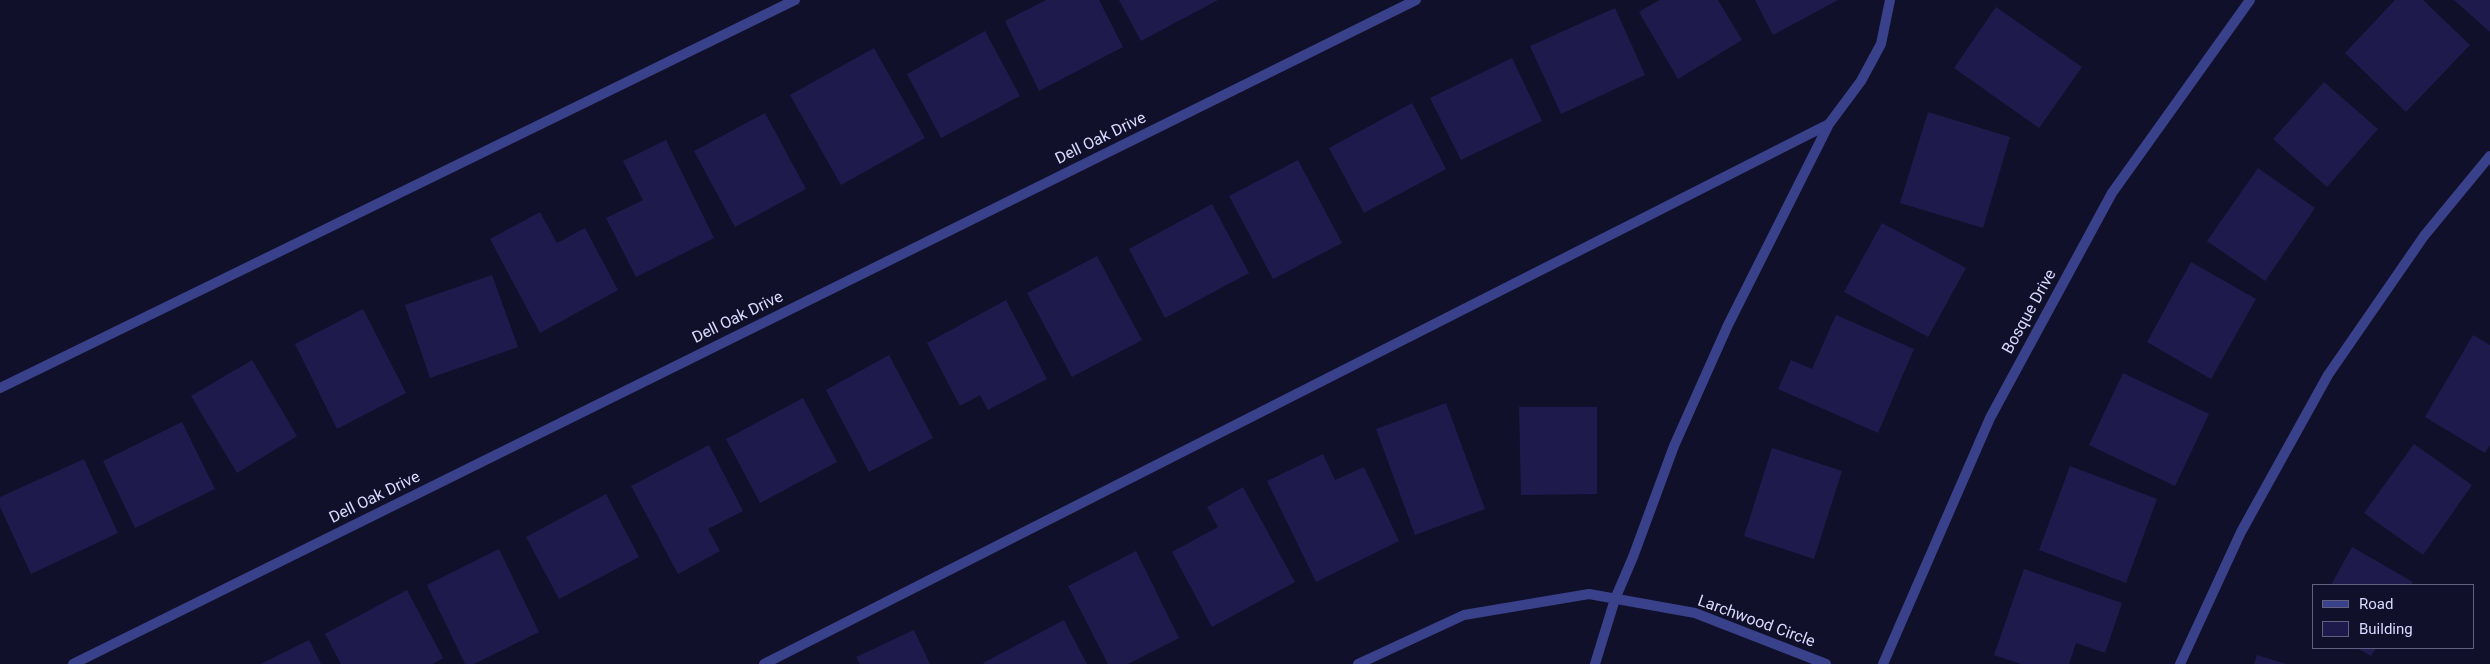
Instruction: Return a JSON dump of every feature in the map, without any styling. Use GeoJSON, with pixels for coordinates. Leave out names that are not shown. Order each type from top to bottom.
{"type":"FeatureCollection","features":[{"type":"Feature","properties":{"kind":"street"},"geometry":{"type":"LineString","coordinates":[[0,388],[795,0]]}},
{"type":"Feature","properties":{"kind":"street","name":"Dell Oak Drive"},"geometry":{"type":"LineString","coordinates":[[73,664],[1416,0]]}},
{"type":"Feature","properties":{"kind":"street"},"geometry":{"type":"LineString","coordinates":[[1595,664],[1615,599],[1633,557],[1674,446],[1728,325],[1829,124],[1862,81],[1881,44],[1890,0]]}},
{"type":"Feature","properties":{"kind":"street","name":"Bosque Drive"},"geometry":{"type":"LineString","coordinates":[[1883,664],[1990,418],[2112,193],[2250,0]]}},
{"type":"Feature","properties":{"kind":"street"},"geometry":{"type":"LineString","coordinates":[[764,664],[1829,124]]}},
{"type":"Feature","properties":{"kind":"street"},"geometry":{"type":"LineString","coordinates":[[2180,664],[2241,532],[2328,374],[2424,236],[2490,156]]}},
{"type":"Feature","properties":{"kind":"street","name":"Larchwood Circle"},"geometry":{"type":"LineString","coordinates":[[1358,664],[1464,615],[1589,594],[1695,613],[1826,664]]}},
{"type":"Feature","properties":{"kind":"building"},"geometry":{"type":"Polygon","coordinates":[[[1046,0],[1099,0],[1123,47],[1039,91],[1005,21],[1046,0]]]}},
{"type":"Feature","properties":{"kind":"building"},"geometry":{"type":"Polygon","coordinates":[[[1119,0],[1218,0],[1141,41],[1119,0]]]}},
{"type":"Feature","properties":{"kind":"building"},"geometry":{"type":"Polygon","coordinates":[[[1659,0],[1718,0],[1742,40],[1678,79],[1639,12],[1659,0]]]}},
{"type":"Feature","properties":{"kind":"building"},"geometry":{"type":"Polygon","coordinates":[[[1755,0],[1838,0],[1773,35],[1755,0]]]}},
{"type":"Feature","properties":{"kind":"building"},"geometry":{"type":"Polygon","coordinates":[[[2395,0],[2423,0],[2470,45],[2406,112],[2345,53],[2395,0]]]}},
{"type":"Feature","properties":{"kind":"building"},"geometry":{"type":"Polygon","coordinates":[[[2454,0],[2490,0],[2490,32],[2454,0]]]}},
{"type":"Feature","properties":{"kind":"building"},"geometry":{"type":"Polygon","coordinates":[[[1996,7],[2082,67],[2039,128],[1954,68],[1996,7]]]}},
{"type":"Feature","properties":{"kind":"building"},"geometry":{"type":"Polygon","coordinates":[[[1615,8],[1645,75],[1561,114],[1530,46],[1615,8]]]}},
{"type":"Feature","properties":{"kind":"building"},"geometry":{"type":"Polygon","coordinates":[[[985,31],[1020,96],[941,138],[907,74],[985,31]]]}},
{"type":"Feature","properties":{"kind":"building"},"geometry":{"type":"Polygon","coordinates":[[[874,48],[925,138],[841,185],[790,95],[874,48]]]}},
{"type":"Feature","properties":{"kind":"building"},"geometry":{"type":"Polygon","coordinates":[[[1512,58],[1542,121],[1461,160],[1430,98],[1512,58]]]}},
{"type":"Feature","properties":{"kind":"building"},"geometry":{"type":"Polygon","coordinates":[[[2324,82],[2378,129],[2327,187],[2273,139],[2324,82]]]}},
{"type":"Feature","properties":{"kind":"building"},"geometry":{"type":"Polygon","coordinates":[[[1412,103],[1446,169],[1364,213],[1329,148],[1412,103]]]}},
{"type":"Feature","properties":{"kind":"building"},"geometry":{"type":"Polygon","coordinates":[[[1928,112],[2010,137],[1983,228],[1900,203],[1928,112]]]}},
{"type":"Feature","properties":{"kind":"building"},"geometry":{"type":"Polygon","coordinates":[[[765,113],[806,189],[735,227],[694,151],[765,113]]]}},
{"type":"Feature","properties":{"kind":"building"},"geometry":{"type":"Polygon","coordinates":[[[666,140],[714,238],[636,277],[606,218],[643,200],[623,161],[666,140]]]}},
{"type":"Feature","properties":{"kind":"building"},"geometry":{"type":"Polygon","coordinates":[[[1298,160],[1342,243],[1273,279],[1229,196],[1298,160]]]}},
{"type":"Feature","properties":{"kind":"building"},"geometry":{"type":"Polygon","coordinates":[[[2258,168],[2315,208],[2265,281],[2207,241],[2258,168]]]}},
{"type":"Feature","properties":{"kind":"building"},"geometry":{"type":"Polygon","coordinates":[[[1212,204],[1249,273],[1165,318],[1129,249],[1212,204]]]}},
{"type":"Feature","properties":{"kind":"building"},"geometry":{"type":"Polygon","coordinates":[[[540,212],[557,243],[585,228],[618,290],[540,333],[490,239],[540,212]]]}},
{"type":"Feature","properties":{"kind":"building"},"geometry":{"type":"Polygon","coordinates":[[[1882,223],[1966,268],[1928,337],[1844,292],[1882,223]]]}},
{"type":"Feature","properties":{"kind":"building"},"geometry":{"type":"Polygon","coordinates":[[[1097,256],[1142,340],[1072,377],[1027,293],[1097,256]]]}},
{"type":"Feature","properties":{"kind":"building"},"geometry":{"type":"Polygon","coordinates":[[[2191,262],[2256,299],[2211,379],[2147,342],[2191,262]]]}},
{"type":"Feature","properties":{"kind":"building"},"geometry":{"type":"Polygon","coordinates":[[[492,275],[518,347],[430,378],[405,305],[492,275]]]}},
{"type":"Feature","properties":{"kind":"building"},"geometry":{"type":"Polygon","coordinates":[[[1006,300],[1047,379],[988,410],[980,395],[960,406],[927,343],[1006,300]]]}},
{"type":"Feature","properties":{"kind":"building"},"geometry":{"type":"Polygon","coordinates":[[[363,309],[406,393],[337,429],[295,344],[363,309]]]}},
{"type":"Feature","properties":{"kind":"building"},"geometry":{"type":"Polygon","coordinates":[[[1836,315],[1914,349],[1878,433],[1778,389],[1791,360],[1812,369],[1836,315]]]}},
{"type":"Feature","properties":{"kind":"building"},"geometry":{"type":"Polygon","coordinates":[[[2473,335],[2490,345],[2490,445],[2485,453],[2425,417],[2473,335]]]}},
{"type":"Feature","properties":{"kind":"building"},"geometry":{"type":"Polygon","coordinates":[[[889,355],[933,438],[869,472],[826,390],[889,355]]]}},
{"type":"Feature","properties":{"kind":"building"},"geometry":{"type":"Polygon","coordinates":[[[252,360],[297,436],[237,473],[191,396],[252,360]]]}},
{"type":"Feature","properties":{"kind":"building"},"geometry":{"type":"Polygon","coordinates":[[[2123,373],[2209,414],[2175,486],[2089,445],[2123,373]]]}},
{"type":"Feature","properties":{"kind":"building"},"geometry":{"type":"Polygon","coordinates":[[[803,398],[837,462],[760,503],[726,439],[803,398]]]}},
{"type":"Feature","properties":{"kind":"building"},"geometry":{"type":"Polygon","coordinates":[[[1446,403],[1485,509],[1415,535],[1376,429],[1446,403]]]}},
{"type":"Feature","properties":{"kind":"building"},"geometry":{"type":"Polygon","coordinates":[[[1519,407],[1597,407],[1597,494],[1521,495],[1519,407]]]}},
{"type":"Feature","properties":{"kind":"building"},"geometry":{"type":"Polygon","coordinates":[[[182,422],[215,489],[135,528],[103,461],[182,422]]]}},
{"type":"Feature","properties":{"kind":"building"},"geometry":{"type":"Polygon","coordinates":[[[2414,444],[2472,485],[2423,555],[2364,513],[2414,444]]]}},
{"type":"Feature","properties":{"kind":"building"},"geometry":{"type":"Polygon","coordinates":[[[709,445],[743,511],[708,529],[720,551],[678,574],[631,486],[709,445]]]}},
{"type":"Feature","properties":{"kind":"building"},"geometry":{"type":"Polygon","coordinates":[[[1772,448],[1842,471],[1814,559],[1744,536],[1772,448]]]}},
{"type":"Feature","properties":{"kind":"building"},"geometry":{"type":"Polygon","coordinates":[[[1323,454],[1335,480],[1364,467],[1399,541],[1316,582],[1267,481],[1323,454]]]}},
{"type":"Feature","properties":{"kind":"building"},"geometry":{"type":"Polygon","coordinates":[[[84,459],[118,533],[31,574],[0,507],[0,497],[84,459]]]}},
{"type":"Feature","properties":{"kind":"building"},"geometry":{"type":"Polygon","coordinates":[[[2070,466],[2157,499],[2126,583],[2039,550],[2070,466]]]}},
{"type":"Feature","properties":{"kind":"building"},"geometry":{"type":"Polygon","coordinates":[[[1243,487],[1295,582],[1212,627],[1172,552],[1218,527],[1207,507],[1243,487]]]}},
{"type":"Feature","properties":{"kind":"building"},"geometry":{"type":"Polygon","coordinates":[[[606,494],[639,557],[559,599],[526,537],[606,494]]]}},
{"type":"Feature","properties":{"kind":"building"},"geometry":{"type":"Polygon","coordinates":[[[2352,547],[2413,582],[2412,584],[2332,584],[2352,547]]]}},
{"type":"Feature","properties":{"kind":"building"},"geometry":{"type":"Polygon","coordinates":[[[499,549],[539,632],[474,664],[465,664],[427,585],[499,549]]]}},
{"type":"Feature","properties":{"kind":"building"},"geometry":{"type":"Polygon","coordinates":[[[1136,551],[1179,638],[1128,664],[1108,664],[1068,586],[1136,551]]]}},
{"type":"Feature","properties":{"kind":"building"},"geometry":{"type":"Polygon","coordinates":[[[2024,569],[2122,603],[2105,653],[2076,643],[2069,664],[2021,664],[1994,655],[2024,569]]]}},
{"type":"Feature","properties":{"kind":"building"},"geometry":{"type":"Polygon","coordinates":[[[407,590],[443,658],[433,664],[341,664],[325,634],[407,590]]]}},
{"type":"Feature","properties":{"kind":"building"},"geometry":{"type":"Polygon","coordinates":[[[1064,620],[1087,664],[983,663],[1064,620]]]}},
{"type":"Feature","properties":{"kind":"building"},"geometry":{"type":"Polygon","coordinates":[[[914,630],[930,664],[860,664],[856,657],[914,630]]]}},
{"type":"Feature","properties":{"kind":"building"},"geometry":{"type":"Polygon","coordinates":[[[309,640],[321,664],[261,664],[309,640]]]}},
{"type":"Feature","properties":{"kind":"building"},"geometry":{"type":"Polygon","coordinates":[[[2359,649],[2375,649],[2371,656],[2359,649]]]}},
{"type":"Feature","properties":{"kind":"building"},"geometry":{"type":"Polygon","coordinates":[[[2257,655],[2286,664],[2254,664],[2257,655]]]}}]}
